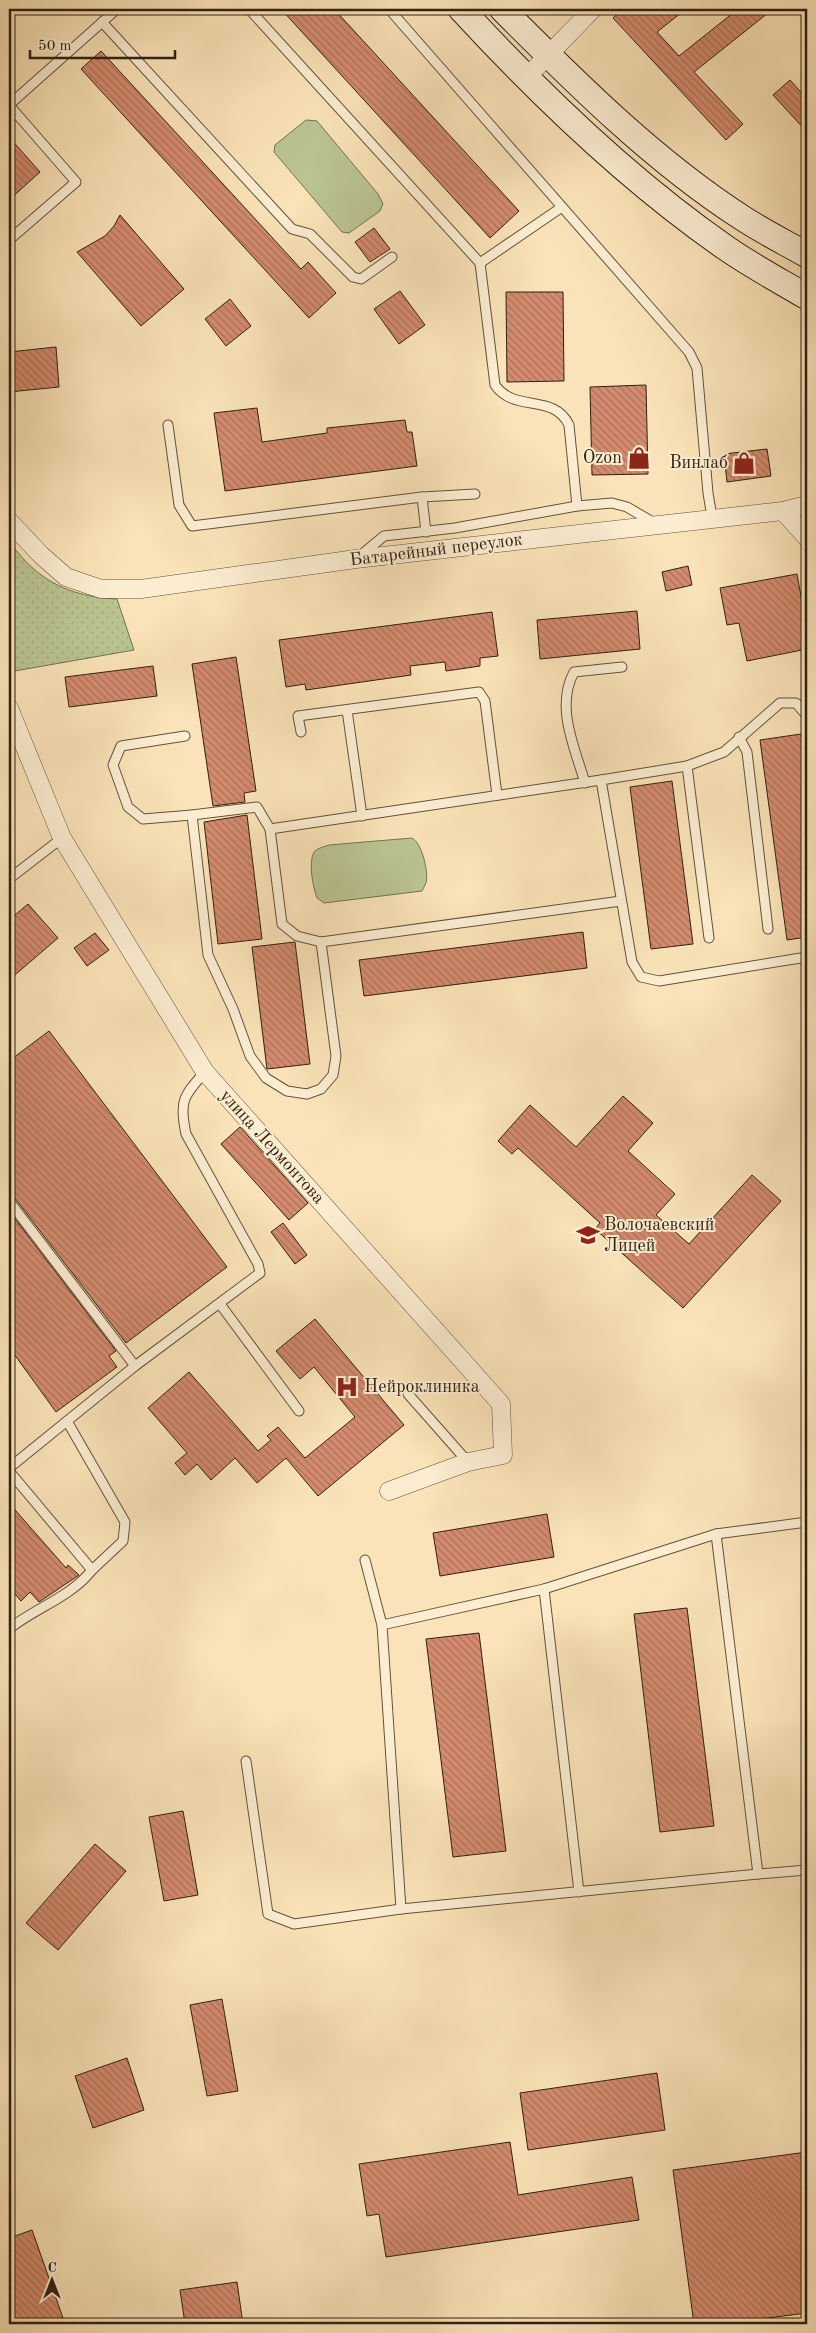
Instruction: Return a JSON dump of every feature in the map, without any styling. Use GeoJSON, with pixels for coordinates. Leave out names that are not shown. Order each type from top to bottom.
{"type":"FeatureCollection","features":[{"type":"Feature","properties":{"kind":"main road"},"geometry":{"type":"LineString","coordinates":[[460,9],[526,78],[588,137],[655,195],[727,248],[807,297]]}},
{"type":"Feature","properties":{"kind":"main road"},"geometry":{"type":"LineString","coordinates":[[502,9],[608,111],[674,167],[744,219],[807,255]]}},
{"type":"Feature","properties":{"kind":"street"},"geometry":{"type":"LineString","coordinates":[[526,78],[593,9]]}},
{"type":"Feature","properties":{"kind":"street","name":"Батарейный переулок"},"geometry":{"type":"LineString","coordinates":[[9,521],[41,555],[66,577],[101,589],[141,589],[356,559],[712,517],[782,511],[807,505]]}},
{"type":"Feature","properties":{"kind":"street"},"geometry":{"type":"LineString","coordinates":[[782,511],[807,538]]}},
{"type":"Feature","properties":{"kind":"street","name":"улица Лермонтова"},"geometry":{"type":"LineString","coordinates":[[9,708],[62,838],[205,1072],[501,1404],[503,1455],[468,1462],[389,1491]]}},
{"type":"Feature","properties":{"kind":"lane"},"geometry":{"type":"LineString","coordinates":[[9,240],[76,182],[9,105],[117,9]]}},
{"type":"Feature","properties":{"kind":"lane"},"geometry":{"type":"LineString","coordinates":[[249,9],[480,263],[495,385],[507,398],[554,408],[564,415],[569,425],[576,506]]}},
{"type":"Feature","properties":{"kind":"lane"},"geometry":{"type":"LineString","coordinates":[[389,9],[689,352],[697,368],[708,493],[712,517]]}},
{"type":"Feature","properties":{"kind":"lane"},"geometry":{"type":"LineString","coordinates":[[102,22],[292,229],[310,234],[353,277],[361,279],[392,257]]}},
{"type":"Feature","properties":{"kind":"lane"},"geometry":{"type":"LineString","coordinates":[[480,263],[562,207]]}},
{"type":"Feature","properties":{"kind":"lane"},"geometry":{"type":"LineString","coordinates":[[168,425],[179,505],[192,526],[422,496],[475,494]]}},
{"type":"Feature","properties":{"kind":"lane"},"geometry":{"type":"LineString","coordinates":[[422,496],[426,532]]}},
{"type":"Feature","properties":{"kind":"lane"},"geometry":{"type":"LineString","coordinates":[[356,559],[384,536],[426,532],[576,506],[612,503],[627,506],[656,524]]}},
{"type":"Feature","properties":{"kind":"lane"},"geometry":{"type":"LineString","coordinates":[[585,783],[566,715],[568,684],[574,672],[622,667]]}},
{"type":"Feature","properties":{"kind":"lane"},"geometry":{"type":"LineString","coordinates":[[300,732],[298,716],[479,692],[485,701],[497,795]]}},
{"type":"Feature","properties":{"kind":"lane"},"geometry":{"type":"LineString","coordinates":[[270,829],[585,783],[687,766],[724,752],[780,703],[796,703],[807,716]]}},
{"type":"Feature","properties":{"kind":"lane"},"geometry":{"type":"LineString","coordinates":[[347,710],[362,816]]}},
{"type":"Feature","properties":{"kind":"lane"},"geometry":{"type":"LineString","coordinates":[[185,736],[121,746],[113,765],[128,807],[143,819],[257,807],[270,829],[282,924],[297,936],[321,942],[622,901]]}},
{"type":"Feature","properties":{"kind":"lane"},"geometry":{"type":"LineString","coordinates":[[739,737],[747,752],[768,929]]}},
{"type":"Feature","properties":{"kind":"lane"},"geometry":{"type":"LineString","coordinates":[[687,766],[709,938]]}},
{"type":"Feature","properties":{"kind":"lane"},"geometry":{"type":"LineString","coordinates":[[602,780],[632,962],[641,977],[659,981],[807,957]]}},
{"type":"Feature","properties":{"kind":"lane"},"geometry":{"type":"LineString","coordinates":[[192,815],[208,955],[233,1009],[250,1056],[266,1078],[287,1091],[307,1094],[321,1089],[334,1075],[336,1056],[321,942]]}},
{"type":"Feature","properties":{"kind":"lane"},"geometry":{"type":"LineString","coordinates":[[9,879],[62,838]]}},
{"type":"Feature","properties":{"kind":"lane"},"geometry":{"type":"LineString","coordinates":[[92,1570],[9,1470],[135,1366],[257,1276],[260,1268],[186,1134],[182,1113],[183,1101],[205,1072]]}},
{"type":"Feature","properties":{"kind":"lane"},"geometry":{"type":"LineString","coordinates":[[9,1201],[135,1366]]}},
{"type":"Feature","properties":{"kind":"lane"},"geometry":{"type":"LineString","coordinates":[[220,1304],[299,1411]]}},
{"type":"Feature","properties":{"kind":"lane"},"geometry":{"type":"LineString","coordinates":[[408,1394],[468,1462]]}},
{"type":"Feature","properties":{"kind":"lane"},"geometry":{"type":"LineString","coordinates":[[9,1629],[26,1616],[75,1587],[123,1541],[125,1522],[66,1422]]}},
{"type":"Feature","properties":{"kind":"lane"},"geometry":{"type":"LineString","coordinates":[[382,1625],[544,1589],[716,1534],[807,1522]]}},
{"type":"Feature","properties":{"kind":"lane"},"geometry":{"type":"LineString","coordinates":[[716,1534],[758,1874]]}},
{"type":"Feature","properties":{"kind":"lane"},"geometry":{"type":"LineString","coordinates":[[365,1560],[382,1625],[402,1909]]}},
{"type":"Feature","properties":{"kind":"lane"},"geometry":{"type":"LineString","coordinates":[[544,1589],[579,1892]]}},
{"type":"Feature","properties":{"kind":"lane"},"geometry":{"type":"LineString","coordinates":[[246,1761],[268,1914],[294,1924],[402,1909],[807,1870]]}},
{"type":"Feature","properties":{"kind":"green space"},"geometry":{"type":"Polygon","coordinates":[[[306,120],[317,121],[378,194],[383,204],[380,211],[349,233],[342,232],[274,152],[275,145],[306,120]]]}},
{"type":"Feature","properties":{"kind":"green space"},"geometry":{"type":"Polygon","coordinates":[[[9,542],[31,567],[53,583],[84,595],[117,599],[134,650],[9,672],[9,542]]]}},
{"type":"Feature","properties":{"kind":"green space"},"geometry":{"type":"Polygon","coordinates":[[[412,838],[416,841],[422,852],[426,866],[427,878],[422,891],[324,903],[317,898],[311,862],[314,852],[317,850],[329,845],[412,838]]]}},
{"type":"Feature","properties":{"kind":"building"},"geometry":{"type":"Polygon","coordinates":[[[281,9],[334,9],[519,211],[490,238],[281,9]]]}},
{"type":"Feature","properties":{"kind":"building"},"geometry":{"type":"Polygon","coordinates":[[[623,9],[686,9],[657,32],[679,56],[738,9],[773,9],[694,72],[743,124],[726,140],[613,18],[623,9]]]}},
{"type":"Feature","properties":{"kind":"building"},"geometry":{"type":"Polygon","coordinates":[[[101,51],[301,269],[308,262],[336,293],[309,318],[81,69],[101,51]]]}},
{"type":"Feature","properties":{"kind":"building"},"geometry":{"type":"Polygon","coordinates":[[[790,80],[807,99],[807,132],[773,95],[790,80]]]}},
{"type":"Feature","properties":{"kind":"building"},"geometry":{"type":"Polygon","coordinates":[[[9,137],[40,172],[9,200],[9,137]]]}},
{"type":"Feature","properties":{"kind":"building"},"geometry":{"type":"Polygon","coordinates":[[[120,215],[184,289],[141,326],[77,252],[105,236],[114,226],[120,215]]]}},
{"type":"Feature","properties":{"kind":"building"},"geometry":{"type":"Polygon","coordinates":[[[374,228],[390,249],[370,262],[355,242],[374,228]]]}},
{"type":"Feature","properties":{"kind":"building"},"geometry":{"type":"Polygon","coordinates":[[[400,291],[425,325],[399,344],[374,309],[400,291]]]}},
{"type":"Feature","properties":{"kind":"building"},"geometry":{"type":"Polygon","coordinates":[[[506,292],[563,292],[564,381],[507,382],[506,292]]]}},
{"type":"Feature","properties":{"kind":"building"},"geometry":{"type":"Polygon","coordinates":[[[230,299],[251,326],[226,346],[205,319],[230,299]]]}},
{"type":"Feature","properties":{"kind":"building"},"geometry":{"type":"Polygon","coordinates":[[[56,347],[59,387],[9,392],[9,352],[56,347]]]}},
{"type":"Feature","properties":{"kind":"building"},"geometry":{"type":"Polygon","coordinates":[[[646,385],[648,474],[592,475],[590,387],[646,385]]]}},
{"type":"Feature","properties":{"kind":"building"},"geometry":{"type":"Polygon","coordinates":[[[257,408],[262,442],[327,433],[327,428],[405,420],[407,432],[412,432],[417,466],[225,491],[214,413],[257,408]]]}},
{"type":"Feature","properties":{"kind":"building"},"geometry":{"type":"Polygon","coordinates":[[[767,449],[771,476],[727,482],[724,454],[767,449]]]}},
{"type":"Feature","properties":{"kind":"building"},"geometry":{"type":"Polygon","coordinates":[[[688,566],[692,585],[666,591],[662,572],[688,566]]]}},
{"type":"Feature","properties":{"kind":"building"},"geometry":{"type":"Polygon","coordinates":[[[797,574],[804,613],[807,612],[807,649],[747,661],[739,623],[727,625],[720,588],[797,574]]]}},
{"type":"Feature","properties":{"kind":"building"},"geometry":{"type":"Polygon","coordinates":[[[637,611],[640,649],[540,659],[537,620],[637,611]]]}},
{"type":"Feature","properties":{"kind":"building"},"geometry":{"type":"Polygon","coordinates":[[[492,612],[498,656],[480,658],[480,666],[446,671],[445,662],[410,666],[411,675],[306,690],[305,684],[286,687],[279,640],[492,612]]]}},
{"type":"Feature","properties":{"kind":"building"},"geometry":{"type":"Polygon","coordinates":[[[236,657],[256,791],[244,793],[245,802],[213,806],[192,664],[236,657]]]}},
{"type":"Feature","properties":{"kind":"building"},"geometry":{"type":"Polygon","coordinates":[[[153,666],[157,696],[69,707],[65,677],[153,666]]]}},
{"type":"Feature","properties":{"kind":"building"},"geometry":{"type":"Polygon","coordinates":[[[801,734],[807,784],[807,937],[787,940],[760,740],[801,734]]]}},
{"type":"Feature","properties":{"kind":"building"},"geometry":{"type":"Polygon","coordinates":[[[672,781],[693,944],[651,949],[630,787],[672,781]]]}},
{"type":"Feature","properties":{"kind":"building"},"geometry":{"type":"Polygon","coordinates":[[[247,815],[262,939],[218,944],[204,822],[247,815]]]}},
{"type":"Feature","properties":{"kind":"building"},"geometry":{"type":"Polygon","coordinates":[[[28,904],[58,938],[9,980],[9,920],[28,904]]]}},
{"type":"Feature","properties":{"kind":"building"},"geometry":{"type":"Polygon","coordinates":[[[583,932],[587,968],[364,996],[359,960],[583,932]]]}},
{"type":"Feature","properties":{"kind":"building"},"geometry":{"type":"Polygon","coordinates":[[[95,933],[109,950],[87,966],[74,948],[95,933]]]}},
{"type":"Feature","properties":{"kind":"building"},"geometry":{"type":"Polygon","coordinates":[[[295,942],[310,1064],[267,1069],[252,947],[295,942]]]}},
{"type":"Feature","properties":{"kind":"building"},"geometry":{"type":"Polygon","coordinates":[[[49,1031],[227,1267],[126,1343],[14,1197],[9,1195],[9,1061],[49,1031]]]}},
{"type":"Feature","properties":{"kind":"building"},"geometry":{"type":"Polygon","coordinates":[[[623,1096],[653,1123],[628,1151],[675,1194],[656,1215],[689,1244],[752,1175],[781,1201],[683,1308],[595,1229],[600,1223],[518,1148],[512,1154],[498,1141],[530,1105],[576,1147],[623,1096]]]}},
{"type":"Feature","properties":{"kind":"building"},"geometry":{"type":"Polygon","coordinates":[[[240,1127],[308,1203],[289,1220],[221,1144],[240,1127]]]}},
{"type":"Feature","properties":{"kind":"building"},"geometry":{"type":"Polygon","coordinates":[[[9,1211],[116,1351],[109,1356],[117,1367],[56,1412],[9,1347],[9,1211]]]}},
{"type":"Feature","properties":{"kind":"building"},"geometry":{"type":"Polygon","coordinates":[[[283,1223],[307,1255],[295,1264],[271,1232],[283,1223]]]}},
{"type":"Feature","properties":{"kind":"building"},"geometry":{"type":"Polygon","coordinates":[[[315,1319],[404,1425],[318,1496],[286,1458],[257,1483],[235,1458],[211,1480],[197,1464],[185,1475],[175,1463],[187,1453],[148,1408],[189,1372],[258,1451],[271,1440],[267,1436],[278,1427],[305,1458],[355,1417],[314,1367],[300,1379],[276,1351],[315,1319]]]}},
{"type":"Feature","properties":{"kind":"building"},"geometry":{"type":"Polygon","coordinates":[[[9,1503],[66,1568],[68,1565],[79,1575],[39,1602],[30,1592],[21,1601],[9,1587],[9,1503]]]}},
{"type":"Feature","properties":{"kind":"building"},"geometry":{"type":"Polygon","coordinates":[[[547,1514],[554,1557],[440,1576],[433,1533],[547,1514]]]}},
{"type":"Feature","properties":{"kind":"building"},"geometry":{"type":"Polygon","coordinates":[[[687,1608],[714,1826],[660,1832],[634,1614],[687,1608]]]}},
{"type":"Feature","properties":{"kind":"building"},"geometry":{"type":"Polygon","coordinates":[[[479,1633],[506,1851],[453,1857],[426,1639],[479,1633]]]}},
{"type":"Feature","properties":{"kind":"building"},"geometry":{"type":"Polygon","coordinates":[[[183,1811],[198,1895],[164,1901],[149,1817],[183,1811]]]}},
{"type":"Feature","properties":{"kind":"building"},"geometry":{"type":"Polygon","coordinates":[[[95,1844],[126,1871],[58,1950],[26,1923],[95,1844]]]}},
{"type":"Feature","properties":{"kind":"building"},"geometry":{"type":"Polygon","coordinates":[[[222,1999],[238,2091],[207,2096],[190,2005],[222,1999]]]}},
{"type":"Feature","properties":{"kind":"building"},"geometry":{"type":"Polygon","coordinates":[[[127,2058],[144,2110],[93,2128],[75,2076],[127,2058]]]}},
{"type":"Feature","properties":{"kind":"building"},"geometry":{"type":"Polygon","coordinates":[[[657,2073],[665,2130],[528,2150],[520,2093],[657,2073]]]}},
{"type":"Feature","properties":{"kind":"building"},"geometry":{"type":"Polygon","coordinates":[[[510,2142],[518,2195],[632,2177],[639,2220],[386,2257],[379,2214],[367,2216],[359,2164],[510,2142]]]}},
{"type":"Feature","properties":{"kind":"building"},"geometry":{"type":"Polygon","coordinates":[[[807,2152],[807,2313],[720,2324],[694,2324],[673,2170],[807,2152]]]}},
{"type":"Feature","properties":{"kind":"building"},"geometry":{"type":"Polygon","coordinates":[[[32,2230],[63,2318],[46,2324],[9,2324],[9,2238],[32,2230]]]}},
{"type":"Feature","properties":{"kind":"building"},"geometry":{"type":"Polygon","coordinates":[[[237,2282],[243,2324],[185,2324],[180,2290],[237,2282]]]}},
{"type":"Feature","properties":{"kind":"place","name":"Ozon"},"geometry":{"type":"Point","coordinates":[639,458]}},
{"type":"Feature","properties":{"kind":"place","name":"Винлаб"},"geometry":{"type":"Point","coordinates":[744,463]}},
{"type":"Feature","properties":{"kind":"place","name":"Волочаевский Лицей"},"geometry":{"type":"Point","coordinates":[588,1235]}},
{"type":"Feature","properties":{"kind":"place","name":"Нейроклиника"},"geometry":{"type":"Point","coordinates":[347,1387]}}]}
